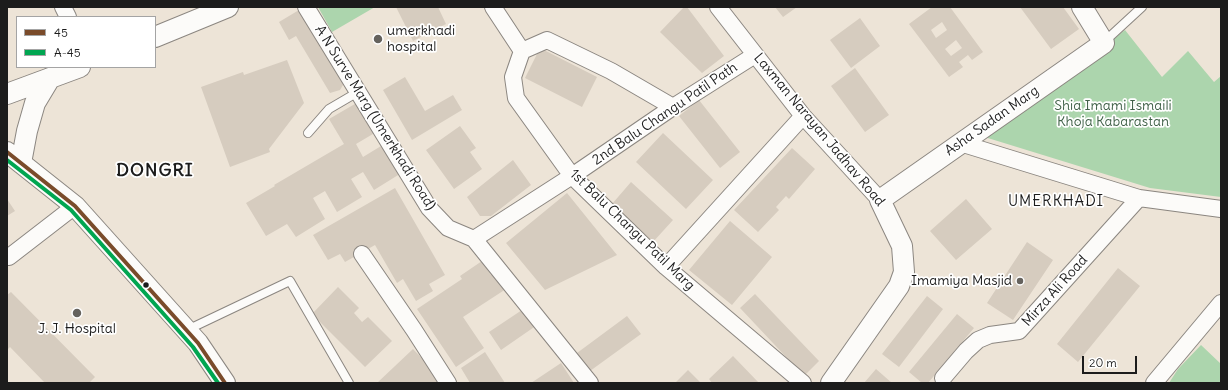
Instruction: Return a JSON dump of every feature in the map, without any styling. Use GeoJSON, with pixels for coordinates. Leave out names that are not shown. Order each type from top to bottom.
{"type":"FeatureCollection","features":[{"type":"Feature","properties":{"kind":"street"},"geometry":{"type":"LineString","coordinates":[[63,7],[68,16]]}},
{"type":"Feature","properties":{"kind":"street"},"geometry":{"type":"LineString","coordinates":[[156,37],[228,7]]}},
{"type":"Feature","properties":{"kind":"street","name":"A N Surve Marg (Umerkhadi Road)"},"geometry":{"type":"LineString","coordinates":[[306,7],[429,208],[448,228],[474,239],[590,383]]}},
{"type":"Feature","properties":{"kind":"street"},"geometry":{"type":"LineString","coordinates":[[493,7],[522,51],[548,40],[611,71],[673,107]]}},
{"type":"Feature","properties":{"kind":"street","name":"Laxman Narayan Jadhav Road"},"geometry":{"type":"LineString","coordinates":[[718,7],[803,116],[880,200],[902,246],[904,272],[898,286],[831,383]]}},
{"type":"Feature","properties":{"kind":"street"},"geometry":{"type":"LineString","coordinates":[[1082,7],[1104,42]]}},
{"type":"Feature","properties":{"kind":"street","name":"Asha Sadan Marg"},"geometry":{"type":"LineString","coordinates":[[880,200],[1104,42]]}},
{"type":"Feature","properties":{"kind":"street","name":"1st Balu Changu Patil Marg"},"geometry":{"type":"LineString","coordinates":[[522,51],[513,77],[516,98],[572,176],[666,267],[803,383]]}},
{"type":"Feature","properties":{"kind":"street","name":"2nd Balu Changu Patil Path"},"geometry":{"type":"LineString","coordinates":[[474,239],[572,176],[673,107],[755,55]]}},
{"type":"Feature","properties":{"kind":"street"},"geometry":{"type":"LineString","coordinates":[[7,94],[77,68]]}},
{"type":"Feature","properties":{"kind":"street"},"geometry":{"type":"LineString","coordinates":[[7,84],[41,82]]}},
{"type":"Feature","properties":{"kind":"street"},"geometry":{"type":"LineString","coordinates":[[41,82],[27,131],[14,158],[75,206],[187,330],[226,383]]}},
{"type":"Feature","properties":{"kind":"street"},"geometry":{"type":"LineString","coordinates":[[666,267],[803,116]]}},
{"type":"Feature","properties":{"kind":"street"},"geometry":{"type":"LineString","coordinates":[[960,143],[1139,198],[1221,209]]}},
{"type":"Feature","properties":{"kind":"street","name":"Mirza Ali Road"},"geometry":{"type":"LineString","coordinates":[[943,378],[966,351],[978,340],[990,335],[1019,331],[1030,321],[1139,198]]}},
{"type":"Feature","properties":{"kind":"street"},"geometry":{"type":"LineString","coordinates":[[9,257],[75,206]]}},
{"type":"Feature","properties":{"kind":"street"},"geometry":{"type":"LineString","coordinates":[[362,254],[448,383]]}},
{"type":"Feature","properties":{"kind":"street"},"geometry":{"type":"LineString","coordinates":[[1154,383],[1221,303]]}},
{"type":"Feature","properties":{"kind":"lane"},"geometry":{"type":"LineString","coordinates":[[1104,42],[1142,7]]}},
{"type":"Feature","properties":{"kind":"lane"},"geometry":{"type":"LineString","coordinates":[[308,133],[329,108],[358,92]]}},
{"type":"Feature","properties":{"kind":"lane"},"geometry":{"type":"LineString","coordinates":[[187,330],[290,281],[350,383]]}},
{"type":"Feature","properties":{"kind":"green space"},"geometry":{"type":"Polygon","coordinates":[[[318,7],[375,7],[332,32],[318,7]]]}},
{"type":"Feature","properties":{"kind":"green space","name":"Shia Imami Ismaili Khoja Kabarastan"},"geometry":{"type":"Polygon","coordinates":[[[1125,30],[1162,77],[1188,51],[1214,82],[1221,76],[1221,197],[1150,188],[978,135],[1125,30]]]}},
{"type":"Feature","properties":{"kind":"green space"},"geometry":{"type":"Polygon","coordinates":[[[1201,345],[1221,364],[1221,383],[1169,383],[1178,369],[1201,345]]]}},
{"type":"Feature","properties":{"kind":"building"},"geometry":{"type":"Polygon","coordinates":[[[304,7],[346,80],[340,90],[330,93],[296,36],[289,40],[279,22],[304,7]]]}},
{"type":"Feature","properties":{"kind":"building"},"geometry":{"type":"Polygon","coordinates":[[[396,7],[438,7],[446,24],[413,41],[396,7]]]}},
{"type":"Feature","properties":{"kind":"building"},"geometry":{"type":"Polygon","coordinates":[[[684,7],[687,7],[724,56],[702,73],[660,32],[684,7]]]}},
{"type":"Feature","properties":{"kind":"building"},"geometry":{"type":"Polygon","coordinates":[[[775,7],[797,7],[783,17],[775,7]]]}},
{"type":"Feature","properties":{"kind":"building"},"geometry":{"type":"Polygon","coordinates":[[[932,7],[950,7],[983,52],[972,60],[968,55],[959,62],[963,67],[949,77],[909,24],[932,7]],[[942,22],[931,30],[936,38],[947,30],[942,22]],[[956,40],[945,49],[951,56],[962,48],[956,40]]]}},
{"type":"Feature","properties":{"kind":"building"},"geometry":{"type":"Polygon","coordinates":[[[1020,7],[1063,7],[1079,29],[1051,49],[1020,7]]]}},
{"type":"Feature","properties":{"kind":"building"},"geometry":{"type":"Polygon","coordinates":[[[860,18],[880,46],[851,68],[830,40],[860,18]]]}},
{"type":"Feature","properties":{"kind":"building"},"geometry":{"type":"Polygon","coordinates":[[[540,48],[597,77],[582,107],[525,78],[540,48]]]}},
{"type":"Feature","properties":{"kind":"building"},"geometry":{"type":"Polygon","coordinates":[[[287,60],[304,103],[269,149],[270,152],[230,167],[201,87],[243,72],[244,75],[287,60]]]}},
{"type":"Feature","properties":{"kind":"building"},"geometry":{"type":"Polygon","coordinates":[[[855,68],[889,115],[865,132],[831,86],[855,68]]]}},
{"type":"Feature","properties":{"kind":"building"},"geometry":{"type":"Polygon","coordinates":[[[405,77],[425,111],[453,95],[462,110],[412,140],[383,90],[405,77]]]}},
{"type":"Feature","properties":{"kind":"building"},"geometry":{"type":"Polygon","coordinates":[[[699,100],[740,152],[720,168],[679,116],[699,100]]]}},
{"type":"Feature","properties":{"kind":"building"},"geometry":{"type":"Polygon","coordinates":[[[360,101],[378,131],[356,144],[363,157],[386,143],[403,172],[374,190],[363,172],[351,179],[362,197],[337,212],[325,191],[313,198],[325,219],[296,237],[287,224],[266,236],[246,203],[344,144],[329,119],[360,101]]]}},
{"type":"Feature","properties":{"kind":"building"},"geometry":{"type":"Polygon","coordinates":[[[460,126],[476,148],[470,152],[482,169],[454,189],[426,150],[460,126]]]}},
{"type":"Feature","properties":{"kind":"building"},"geometry":{"type":"Polygon","coordinates":[[[663,133],[713,180],[686,209],[636,162],[663,133]]]}},
{"type":"Feature","properties":{"kind":"building"},"geometry":{"type":"Polygon","coordinates":[[[792,148],[815,169],[789,199],[786,196],[776,207],[779,210],[758,232],[734,210],[792,148]]]}},
{"type":"Feature","properties":{"kind":"building"},"geometry":{"type":"Polygon","coordinates":[[[513,160],[531,185],[491,216],[480,216],[467,197],[513,160]]]}},
{"type":"Feature","properties":{"kind":"building"},"geometry":{"type":"Polygon","coordinates":[[[631,182],[673,220],[653,242],[612,204],[631,182]]]}},
{"type":"Feature","properties":{"kind":"building"},"geometry":{"type":"Polygon","coordinates":[[[395,188],[445,275],[429,284],[433,291],[416,301],[403,279],[397,283],[375,245],[345,262],[340,254],[328,260],[313,235],[395,188]]]}},
{"type":"Feature","properties":{"kind":"building"},"geometry":{"type":"Polygon","coordinates":[[[567,193],[617,255],[545,290],[506,243],[567,193]]]}},
{"type":"Feature","properties":{"kind":"building"},"geometry":{"type":"Polygon","coordinates":[[[7,199],[15,211],[7,216],[7,199]]]}},
{"type":"Feature","properties":{"kind":"building"},"geometry":{"type":"Polygon","coordinates":[[[966,199],[992,229],[956,260],[930,231],[966,199]]]}},
{"type":"Feature","properties":{"kind":"building"},"geometry":{"type":"Polygon","coordinates":[[[730,221],[772,257],[732,305],[689,270],[730,221]]]}},
{"type":"Feature","properties":{"kind":"building","name":"Imamiya Masjid"},"geometry":{"type":"Polygon","coordinates":[[[1027,242],[1053,260],[1013,320],[987,303],[1027,242]]]}},
{"type":"Feature","properties":{"kind":"building"},"geometry":{"type":"Polygon","coordinates":[[[482,261],[491,275],[495,272],[506,289],[463,317],[484,348],[456,367],[417,309],[462,279],[460,276],[482,261]]]}},
{"type":"Feature","properties":{"kind":"building"},"geometry":{"type":"Polygon","coordinates":[[[1118,268],[1140,286],[1078,362],[1057,344],[1118,268]]]}},
{"type":"Feature","properties":{"kind":"building"},"geometry":{"type":"Polygon","coordinates":[[[338,287],[359,308],[354,313],[362,322],[368,317],[392,341],[365,367],[312,314],[338,287]]]}},
{"type":"Feature","properties":{"kind":"building"},"geometry":{"type":"Polygon","coordinates":[[[11,292],[95,377],[89,383],[45,383],[10,347],[7,350],[7,295],[11,292]]]}},
{"type":"Feature","properties":{"kind":"building"},"geometry":{"type":"Polygon","coordinates":[[[755,294],[819,361],[804,376],[740,308],[755,294]]]}},
{"type":"Feature","properties":{"kind":"building"},"geometry":{"type":"Polygon","coordinates":[[[927,296],[943,309],[899,367],[882,354],[927,296]]]}},
{"type":"Feature","properties":{"kind":"building"},"geometry":{"type":"Polygon","coordinates":[[[525,308],[540,323],[501,350],[489,332],[525,308]]]}},
{"type":"Feature","properties":{"kind":"building"},"geometry":{"type":"Polygon","coordinates":[[[957,314],[974,328],[928,383],[922,383],[909,372],[957,314]]]}},
{"type":"Feature","properties":{"kind":"building"},"geometry":{"type":"Polygon","coordinates":[[[627,316],[641,334],[590,371],[577,353],[627,316]]]}},
{"type":"Feature","properties":{"kind":"building"},"geometry":{"type":"Polygon","coordinates":[[[413,349],[440,377],[440,383],[377,383],[413,349]]]}},
{"type":"Feature","properties":{"kind":"building"},"geometry":{"type":"Polygon","coordinates":[[[485,352],[505,383],[470,383],[461,368],[485,352]]]}},
{"type":"Feature","properties":{"kind":"building"},"geometry":{"type":"Polygon","coordinates":[[[733,356],[759,383],[712,383],[709,379],[733,356]]]}},
{"type":"Feature","properties":{"kind":"building"},"geometry":{"type":"Polygon","coordinates":[[[561,363],[574,383],[531,383],[561,363]]]}},
{"type":"Feature","properties":{"kind":"building"},"geometry":{"type":"Polygon","coordinates":[[[876,369],[892,383],[864,383],[876,369]]]}},
{"type":"Feature","properties":{"kind":"building"},"geometry":{"type":"Polygon","coordinates":[[[688,370],[701,383],[675,383],[688,370]]]}},
{"type":"Feature","properties":{"kind":"transit line","name":"45"},"geometry":{"type":"LineString","coordinates":[[7,152],[75,206],[198,343],[225,383]]}},
{"type":"Feature","properties":{"kind":"transit line","name":"A-45"},"geometry":{"type":"LineString","coordinates":[[7,160],[71,210],[193,347],[218,383]]}},
{"type":"Feature","properties":{"kind":"place","name":"umerkhadi hospital"},"geometry":{"type":"Point","coordinates":[378,39]}},
{"type":"Feature","properties":{"kind":"place","name":"Imamiya Masjid"},"geometry":{"type":"Point","coordinates":[1020,281]}},
{"type":"Feature","properties":{"kind":"place","name":"J. J. Hospital"},"geometry":{"type":"Point","coordinates":[77,313]}},
{"type":"Feature","properties":{"kind":"district","name":"DONGRI"},"geometry":{"type":"Point","coordinates":[155,171]}},
{"type":"Feature","properties":{"kind":"district","name":"UMERKHADI"},"geometry":{"type":"Point","coordinates":[1056,202]}}]}
